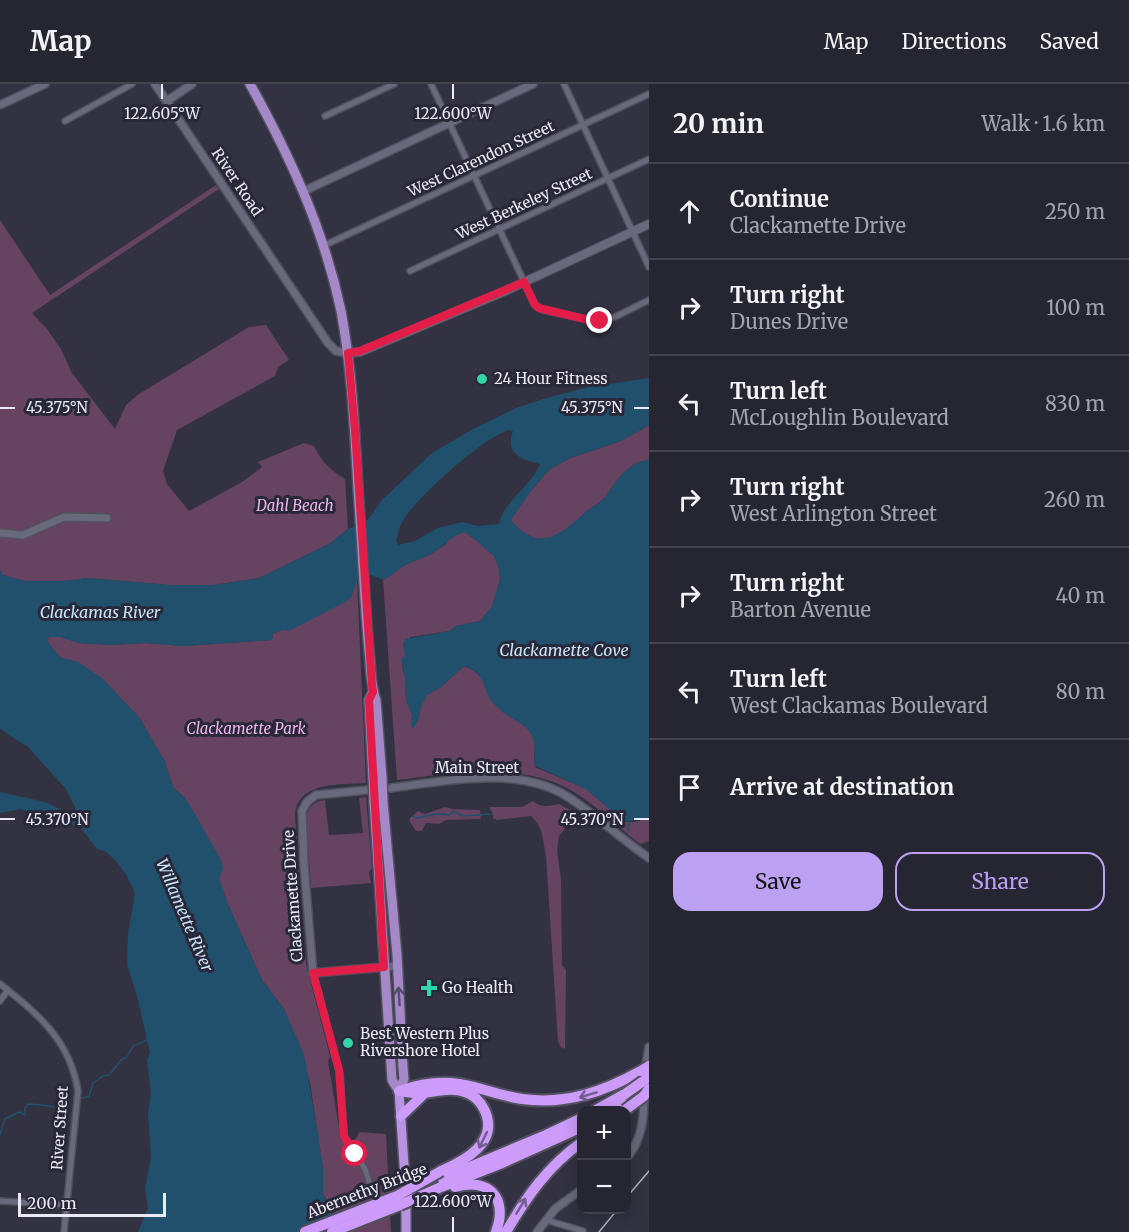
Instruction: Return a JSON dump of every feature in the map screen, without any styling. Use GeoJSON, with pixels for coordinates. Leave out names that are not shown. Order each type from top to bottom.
{"type":"FeatureCollection","features":[{"type":"Feature","properties":{"kind":"highway"},"geometry":{"type":"LineString","coordinates":[[399,1091],[414,1086],[454,1083],[501,1095],[547,1101],[589,1095],[649,1066]]}},
{"type":"Feature","properties":{"kind":"highway"},"geometry":{"type":"LineString","coordinates":[[625,1103],[649,1077]]}},
{"type":"Feature","properties":{"kind":"highway"},"geometry":{"type":"LineString","coordinates":[[625,1103],[649,1088]]}},
{"type":"Feature","properties":{"kind":"highway"},"geometry":{"type":"LineString","coordinates":[[399,1091],[414,1094],[455,1090],[465,1092],[478,1100],[487,1116],[487,1132],[478,1149],[441,1182]]}},
{"type":"Feature","properties":{"kind":"highway"},"geometry":{"type":"LineString","coordinates":[[399,1091],[406,1194],[406,1232]]}},
{"type":"Feature","properties":{"kind":"highway"},"geometry":{"type":"LineString","coordinates":[[401,1116],[426,1092]]}},
{"type":"Feature","properties":{"kind":"highway"},"geometry":{"type":"LineString","coordinates":[[441,1182],[577,1120]]}},
{"type":"Feature","properties":{"kind":"highway"},"geometry":{"type":"LineString","coordinates":[[441,1182],[502,1163],[577,1129]]}},
{"type":"Feature","properties":{"kind":"highway"},"geometry":{"type":"LineString","coordinates":[[506,1232],[537,1182],[556,1162],[577,1146]]}},
{"type":"Feature","properties":{"kind":"highway"},"geometry":{"type":"LineString","coordinates":[[441,1182],[478,1184],[490,1190],[495,1195],[500,1208],[501,1215],[496,1232]]}},
{"type":"Feature","properties":{"kind":"highway","name":"Abernethy Bridge"},"geometry":{"type":"LineString","coordinates":[[332,1232],[441,1182]]}},
{"type":"Feature","properties":{"kind":"highway","name":"Abernethy Bridge"},"geometry":{"type":"LineString","coordinates":[[304,1232],[399,1200]]}},
{"type":"Feature","properties":{"kind":"main road"},"geometry":{"type":"LineString","coordinates":[[250,84],[284,146],[304,191],[323,246],[340,309],[348,353],[373,692],[369,700],[397,966],[404,1068],[404,1079],[399,1091]]}},
{"type":"Feature","properties":{"kind":"main road"},"geometry":{"type":"LineString","coordinates":[[348,353],[360,351],[524,282],[649,224]]}},
{"type":"Feature","properties":{"kind":"main road"},"geometry":{"type":"LineString","coordinates":[[379,802],[384,967],[392,1080],[399,1091]]}},
{"type":"Feature","properties":{"kind":"street"},"geometry":{"type":"LineString","coordinates":[[0,105],[45,84]]}},
{"type":"Feature","properties":{"kind":"street"},"geometry":{"type":"LineString","coordinates":[[65,121],[132,84]]}},
{"type":"Feature","properties":{"kind":"street","name":"River Road"},"geometry":{"type":"LineString","coordinates":[[155,84],[330,346],[336,351],[348,353]]}},
{"type":"Feature","properties":{"kind":"street"},"geometry":{"type":"LineString","coordinates":[[167,101],[192,84]]}},
{"type":"Feature","properties":{"kind":"street"},"geometry":{"type":"LineString","coordinates":[[325,116],[394,84]]}},
{"type":"Feature","properties":{"kind":"street"},"geometry":{"type":"LineString","coordinates":[[431,84],[535,305],[543,310],[596,321],[615,317],[649,300]]}},
{"type":"Feature","properties":{"kind":"street"},"geometry":{"type":"LineString","coordinates":[[304,191],[533,84]]}},
{"type":"Feature","properties":{"kind":"street"},"geometry":{"type":"LineString","coordinates":[[564,84],[649,267]]}},
{"type":"Feature","properties":{"kind":"street","name":"West Clarendon Street"},"geometry":{"type":"LineString","coordinates":[[323,246],[649,94]]}},
{"type":"Feature","properties":{"kind":"street","name":"West Berkeley Street"},"geometry":{"type":"LineString","coordinates":[[410,271],[649,159]]}},
{"type":"Feature","properties":{"kind":"street"},"geometry":{"type":"LineString","coordinates":[[0,533],[22,535],[32,533],[71,516],[107,518]]}},
{"type":"Feature","properties":{"kind":"street","name":"Main Street"},"geometry":{"type":"LineString","coordinates":[[391,788],[432,781],[476,779],[515,779],[539,784],[570,798],[649,858]]}},
{"type":"Feature","properties":{"kind":"street","name":"Clackamette Drive"},"geometry":{"type":"LineString","coordinates":[[367,790],[313,797],[301,813],[313,973],[339,1070],[344,1136],[365,1169],[373,1193]]}},
{"type":"Feature","properties":{"kind":"street"},"geometry":{"type":"LineString","coordinates":[[313,973],[397,966]]}},
{"type":"Feature","properties":{"kind":"street","name":"River Street"},"geometry":{"type":"LineString","coordinates":[[0,984],[37,1015],[60,1040],[76,1079],[78,1091],[64,1232]]}},
{"type":"Feature","properties":{"kind":"street"},"geometry":{"type":"LineString","coordinates":[[0,1001],[8,990]]}},
{"type":"Feature","properties":{"kind":"street"},"geometry":{"type":"LineString","coordinates":[[631,1153],[643,1123],[645,1064],[649,1047]]}},
{"type":"Feature","properties":{"kind":"street"},"geometry":{"type":"LineString","coordinates":[[537,1232],[563,1202],[577,1192]]}},
{"type":"Feature","properties":{"kind":"street"},"geometry":{"type":"LineString","coordinates":[[0,1201],[66,1205]]}},
{"type":"Feature","properties":{"kind":"street"},"geometry":{"type":"LineString","coordinates":[[546,1220],[583,1231]]}},
{"type":"Feature","properties":{"kind":"green space","name":"Dahl Beach"},"geometry":{"type":"Polygon","coordinates":[[[216,185],[219,189],[32,313],[47,329],[61,349],[72,373],[115,429],[126,405],[139,394],[249,327],[266,325],[289,360],[278,367],[275,376],[177,430],[163,471],[167,484],[189,511],[242,482],[262,467],[258,462],[304,443],[314,446],[326,465],[345,479],[348,529],[329,544],[259,578],[214,585],[169,585],[88,578],[65,581],[24,581],[3,575],[0,570],[0,220],[50,295],[216,185]]]}},
{"type":"Feature","properties":{"kind":"green space"},"geometry":{"type":"Polygon","coordinates":[[[649,425],[649,460],[629,468],[603,499],[568,528],[550,538],[540,539],[521,530],[510,520],[549,470],[570,458],[621,441],[649,425]]]}},
{"type":"Feature","properties":{"kind":"green space"},"geometry":{"type":"Polygon","coordinates":[[[464,532],[495,557],[500,579],[492,607],[480,621],[456,626],[450,631],[410,637],[402,666],[405,676],[406,700],[412,714],[413,728],[427,695],[441,687],[464,666],[471,669],[481,678],[499,708],[525,726],[532,734],[535,767],[586,789],[625,822],[636,822],[649,817],[649,841],[640,844],[574,792],[554,782],[532,776],[487,772],[397,780],[383,580],[405,565],[429,555],[446,544],[452,536],[464,532]]]}},
{"type":"Feature","properties":{"kind":"green space","name":"Clackamette Park"},"geometry":{"type":"Polygon","coordinates":[[[357,580],[366,783],[332,785],[311,791],[303,796],[295,816],[306,964],[330,1056],[328,1061],[341,1140],[353,1140],[357,1138],[359,1132],[386,1134],[391,1232],[328,1232],[327,1201],[323,1193],[323,1169],[310,1082],[284,1009],[262,980],[227,902],[219,878],[222,868],[185,798],[173,787],[164,760],[139,717],[78,662],[61,658],[46,641],[49,637],[61,637],[79,643],[108,645],[145,643],[184,646],[271,640],[273,634],[351,597],[357,580]]]}},
{"type":"Feature","properties":{"kind":"green space"},"geometry":{"type":"Polygon","coordinates":[[[366,797],[372,868],[369,872],[371,883],[311,888],[306,819],[310,808],[325,800],[329,835],[363,833],[359,798],[366,797]]]}},
{"type":"Feature","properties":{"kind":"green space"},"geometry":{"type":"Polygon","coordinates":[[[533,801],[542,806],[559,804],[572,811],[571,821],[559,836],[557,850],[561,880],[562,965],[566,970],[565,1049],[558,1041],[546,856],[542,834],[538,824],[531,816],[497,820],[493,818],[489,807],[522,807],[533,801]]]}},
{"type":"Feature","properties":{"kind":"green space"},"geometry":{"type":"Polygon","coordinates":[[[445,807],[480,810],[481,819],[446,820],[439,824],[426,823],[422,831],[416,831],[410,822],[410,818],[418,811],[425,814],[445,807]]]}},
{"type":"Feature","properties":{"kind":"water"},"geometry":{"type":"Polygon","coordinates":[[[649,378],[649,425],[621,441],[570,458],[549,470],[530,492],[511,520],[531,536],[549,537],[568,527],[603,499],[629,468],[649,460],[649,817],[625,822],[586,789],[535,766],[533,738],[528,729],[495,705],[477,673],[464,666],[441,687],[427,695],[413,729],[412,714],[406,700],[405,676],[401,659],[405,656],[403,644],[405,639],[449,631],[456,626],[480,621],[492,607],[500,579],[495,557],[464,532],[434,552],[407,564],[383,580],[369,574],[357,580],[351,597],[347,601],[289,631],[282,630],[273,634],[271,640],[184,646],[145,643],[108,645],[79,643],[61,637],[49,637],[47,641],[61,658],[78,662],[102,678],[139,717],[164,760],[173,787],[185,798],[221,860],[223,868],[219,878],[227,902],[262,980],[284,1009],[304,1054],[323,1169],[323,1193],[331,1212],[328,1232],[138,1232],[148,1208],[145,1188],[151,1157],[148,1114],[151,1092],[147,1061],[150,1053],[127,964],[128,933],[135,894],[127,876],[116,861],[105,851],[97,849],[81,828],[21,809],[0,813],[0,792],[45,802],[70,814],[76,809],[66,789],[28,747],[0,729],[0,570],[3,575],[24,581],[65,581],[88,578],[169,585],[214,585],[259,578],[329,544],[348,529],[366,522],[382,500],[432,453],[473,429],[516,408],[589,387],[649,378]],[[509,430],[497,435],[483,444],[435,484],[402,522],[396,540],[398,545],[415,541],[438,528],[462,522],[478,526],[499,524],[506,508],[530,480],[540,464],[516,455],[511,446],[513,431],[509,430]]]}},
{"type":"Feature","properties":{"kind":"waterway"},"geometry":{"type":"LineString","coordinates":[[413,816],[416,818],[436,814],[450,815],[453,811],[463,816],[491,814]]}},
{"type":"Feature","properties":{"kind":"waterway"},"geometry":{"type":"LineString","coordinates":[[628,831],[629,822]]}},
{"type":"Feature","properties":{"kind":"waterway"},"geometry":{"type":"LineString","coordinates":[[82,1098],[89,1096],[93,1083],[109,1075],[121,1060],[127,1057],[133,1046],[147,1040]]}},
{"type":"Feature","properties":{"kind":"waterway"},"geometry":{"type":"LineString","coordinates":[[0,1134],[5,1119],[19,1112],[25,1115],[25,1108],[28,1104],[58,1108],[70,1102]]}},
{"type":"Feature","properties":{"kind":"railway"},"geometry":{"type":"LineString","coordinates":[[631,1192],[649,1171]]}},
{"type":"Feature","properties":{"kind":"railway"},"geometry":{"type":"LineString","coordinates":[[599,1232],[614,1214]]}},
{"type":"Feature","properties":{"kind":"place","name":"24 Hour Fitness"},"geometry":{"type":"Point","coordinates":[482,379]}},
{"type":"Feature","properties":{"kind":"place","name":"Go Health"},"geometry":{"type":"Point","coordinates":[429,988]}},
{"type":"Feature","properties":{"kind":"place","name":"Best Western Plus Rivershore Hotel"},"geometry":{"type":"Point","coordinates":[348,1043]}},
{"type":"Feature","properties":{"kind":"route"},"geometry":{"type":"LineString","coordinates":[[355,1154],[344,1136],[339,1070],[313,973],[384,967],[369,700],[373,692],[348,353],[360,351],[437,320],[524,282],[535,305],[539,308],[600,321]]}},
{"type":"Feature","properties":{"kind":"water label","name":"Clackamas River"},"geometry":{"type":"Point","coordinates":[100,612]}},
{"type":"Feature","properties":{"kind":"water label","name":"Clackamette Cove"},"geometry":{"type":"Point","coordinates":[564,650]}},
{"type":"Feature","properties":{"kind":"water label","name":"Willamette River"},"geometry":{"type":"Point","coordinates":[185,915]}}]}
